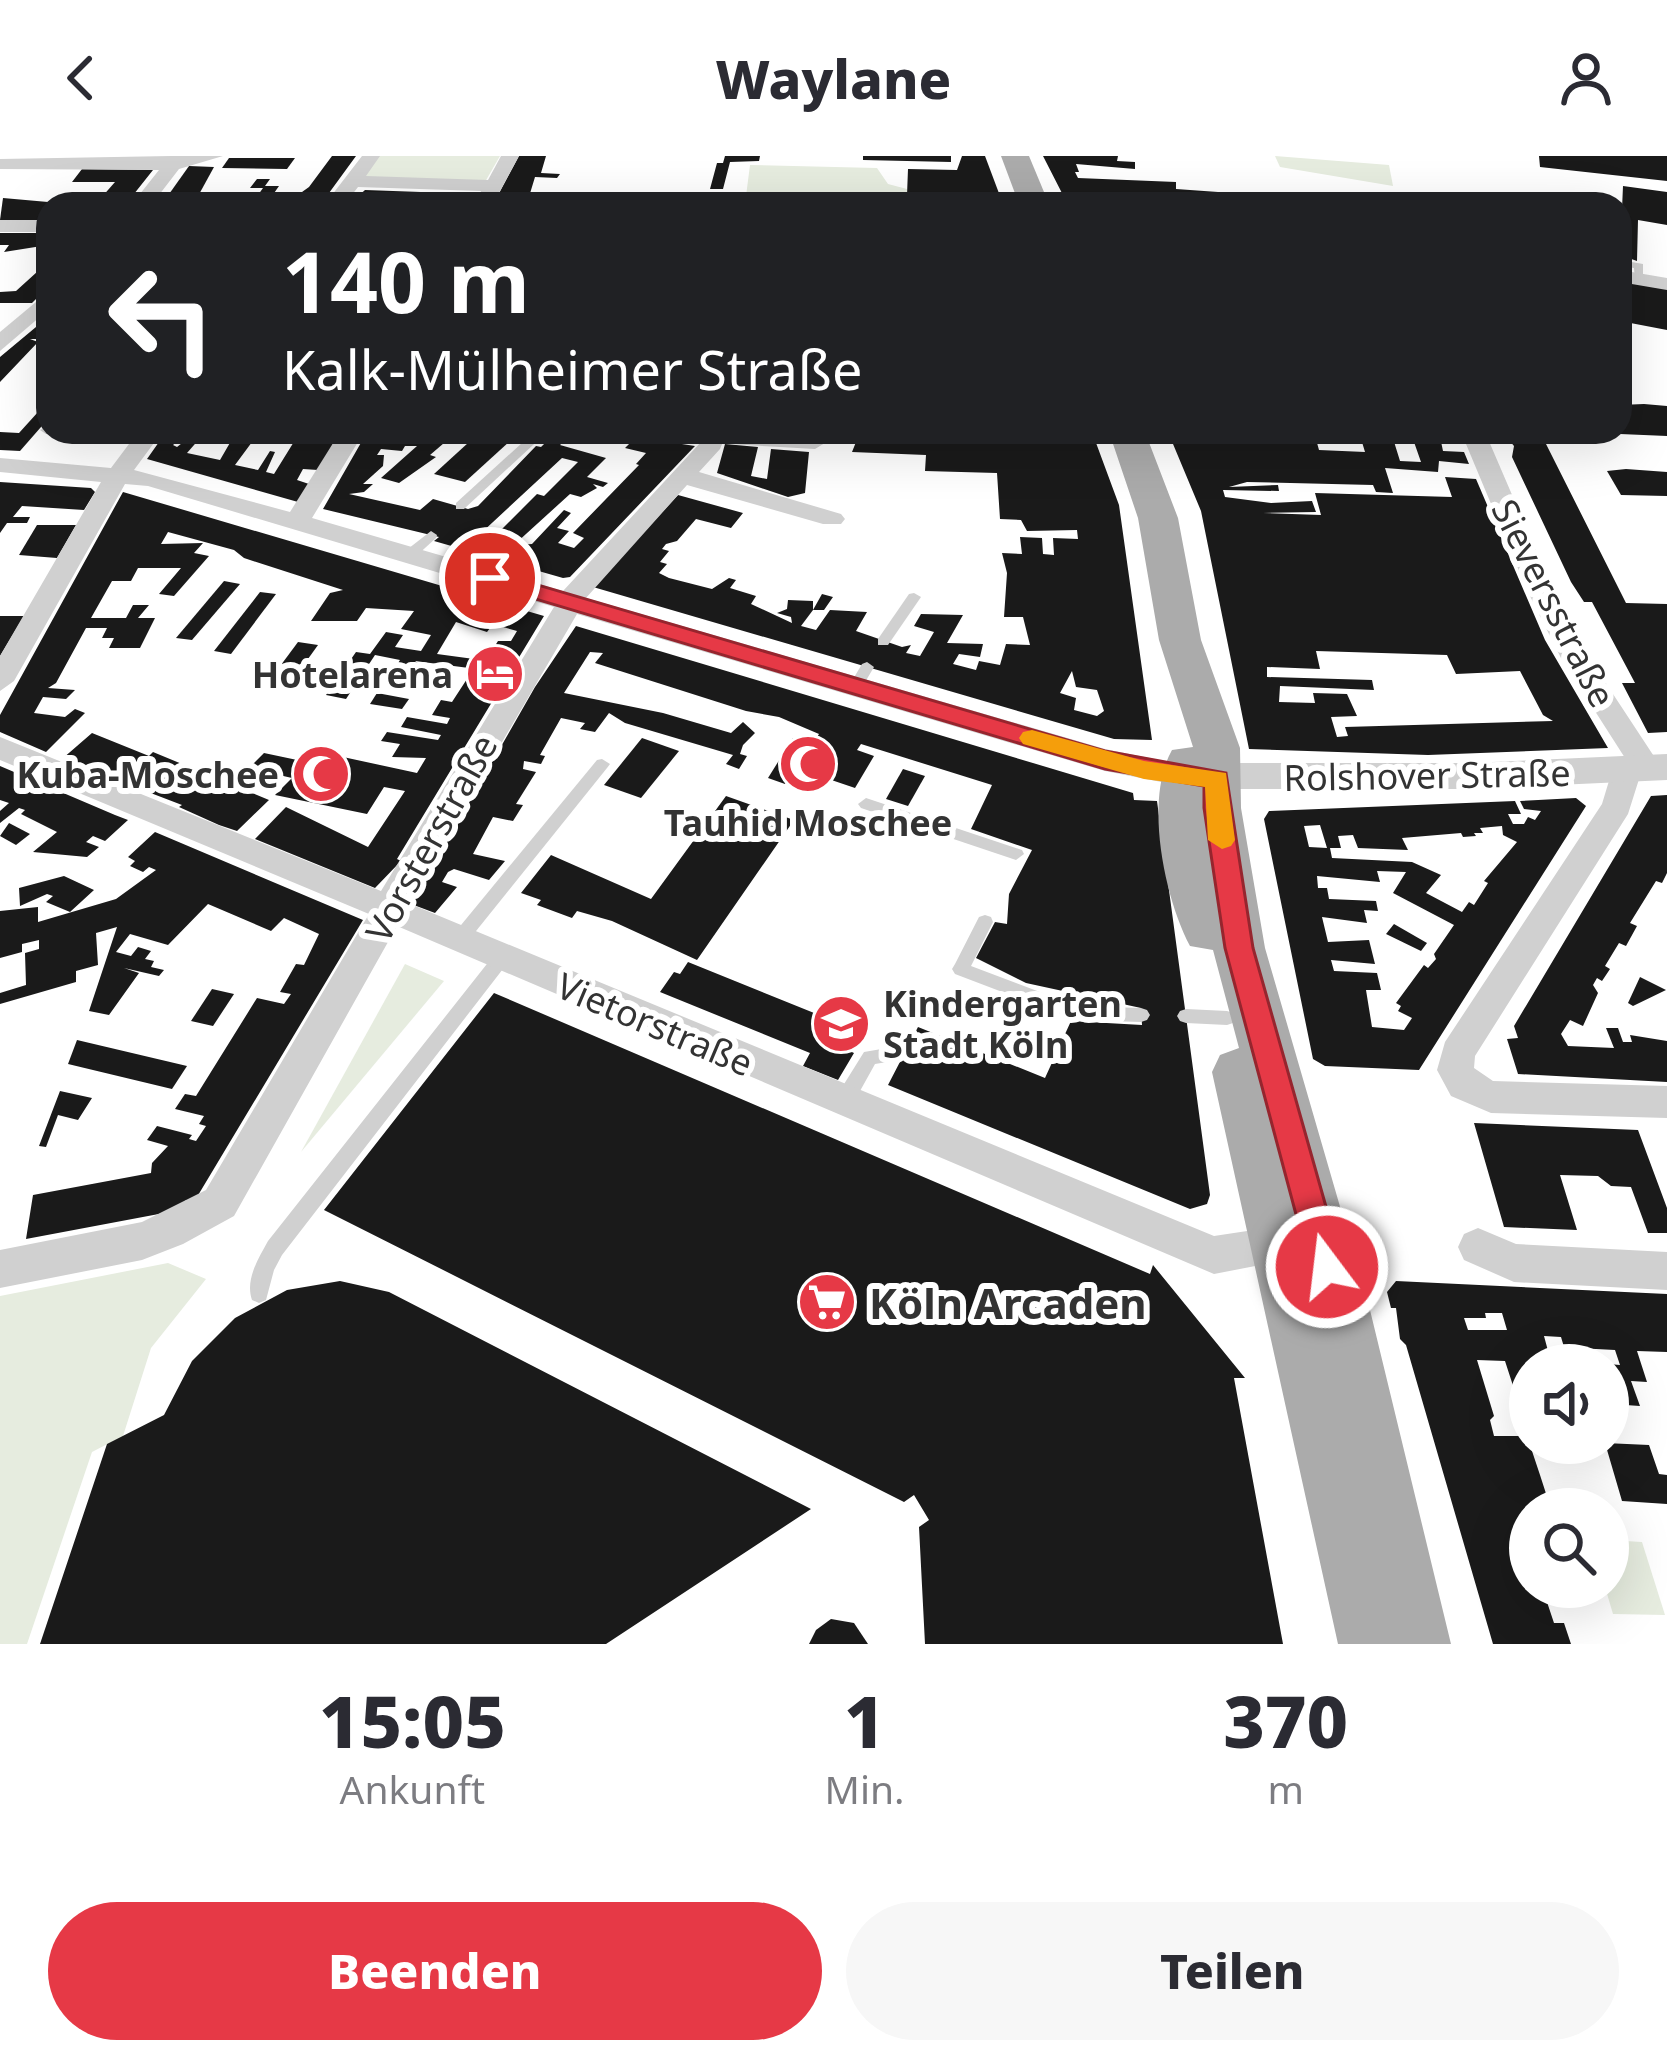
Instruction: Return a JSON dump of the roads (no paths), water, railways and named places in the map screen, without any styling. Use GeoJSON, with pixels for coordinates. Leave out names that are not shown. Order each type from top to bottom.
{"type":"FeatureCollection","features":[{"type":"Feature","properties":{"kind":"main road"},"geometry":{"type":"LineString","coordinates":[[1015,156],[1029,192]]}},
{"type":"Feature","properties":{"kind":"main road"},"geometry":{"type":"LineString","coordinates":[[1131,444],[1158,518],[1180,640],[1190,747],[1216,808],[1239,948],[1320,1239],[1414,1644]]}},
{"type":"Feature","properties":{"kind":"main road"},"geometry":{"type":"LineString","coordinates":[[1202,778],[1181,800],[1206,1017],[1320,1239],[1375,1644]]}},
{"type":"Feature","properties":{"kind":"street"},"geometry":{"type":"LineString","coordinates":[[2,160],[176,161],[214,156]]}},
{"type":"Feature","properties":{"kind":"street"},"geometry":{"type":"LineString","coordinates":[[345,192],[371,156]]}},
{"type":"Feature","properties":{"kind":"street"},"geometry":{"type":"LineString","coordinates":[[491,192],[510,156]]}},
{"type":"Feature","properties":{"kind":"street"},"geometry":{"type":"LineString","coordinates":[[151,192],[176,161]]}},
{"type":"Feature","properties":{"kind":"street"},"geometry":{"type":"LineString","coordinates":[[354,181],[460,192]]}},
{"type":"Feature","properties":{"kind":"street"},"geometry":{"type":"LineString","coordinates":[[0,226],[36,226]]}},
{"type":"Feature","properties":{"kind":"street"},"geometry":{"type":"LineString","coordinates":[[1632,278],[1667,284]]}},
{"type":"Feature","properties":{"kind":"street"},"geometry":{"type":"LineString","coordinates":[[0,311],[36,307]]}},
{"type":"Feature","properties":{"kind":"street"},"geometry":{"type":"LineString","coordinates":[[0,344],[36,313]]}},
{"type":"Feature","properties":{"kind":"street"},"geometry":{"type":"LineString","coordinates":[[0,681],[141,444]]}},
{"type":"Feature","properties":{"kind":"street"},"geometry":{"type":"LineString","coordinates":[[297,523],[345,444]]}},
{"type":"Feature","properties":{"kind":"street","name":"Vorsterstraße"},"geometry":{"type":"LineString","coordinates":[[0,1269],[145,1242],[182,1230],[220,1203],[581,583],[707,444]]}},
{"type":"Feature","properties":{"kind":"street","name":"Sieversstraße"},"geometry":{"type":"LineString","coordinates":[[1478,444],[1540,590],[1575,658],[1646,768]]}},
{"type":"Feature","properties":{"kind":"street"},"geometry":{"type":"LineString","coordinates":[[0,465],[121,473],[571,601],[861,676],[1105,760],[1202,778]]}},
{"type":"Feature","properties":{"kind":"street"},"geometry":{"type":"LineString","coordinates":[[681,476],[832,519]]}},
{"type":"Feature","properties":{"kind":"street","name":"Vietorstraße"},"geometry":{"type":"LineString","coordinates":[[0,748],[367,896],[500,960],[1214,1255],[1320,1239]]}},
{"type":"Feature","properties":{"kind":"street"},"geometry":{"type":"LineString","coordinates":[[1646,768],[1454,1062],[1458,1078],[1472,1091],[1491,1097],[1663,1112]]}},
{"type":"Feature","properties":{"kind":"street","name":"Rolshover Straße"},"geometry":{"type":"LineString","coordinates":[[1202,778],[1646,768]]}},
{"type":"Feature","properties":{"kind":"street"},"geometry":{"type":"LineString","coordinates":[[1478,1247],[1514,1263],[1667,1271]]}},
{"type":"Feature","properties":{"kind":"lane"},"geometry":{"type":"LineString","coordinates":[[460,506],[529,444]]}},
{"type":"Feature","properties":{"kind":"lane"},"geometry":{"type":"LineString","coordinates":[[409,555],[431,535]]}},
{"type":"Feature","properties":{"kind":"lane"},"geometry":{"type":"LineString","coordinates":[[883,642],[914,597]]}},
{"type":"Feature","properties":{"kind":"lane"},"geometry":{"type":"LineString","coordinates":[[458,941],[602,764]]}},
{"type":"Feature","properties":{"kind":"lane"},"geometry":{"type":"LineString","coordinates":[[866,804],[1016,854]]}},
{"type":"Feature","properties":{"kind":"lane"},"geometry":{"type":"LineString","coordinates":[[986,922],[961,969],[1076,1013],[1141,1015]]}},
{"type":"Feature","properties":{"kind":"lane"},"geometry":{"type":"LineString","coordinates":[[259,1293],[264,1268],[275,1248],[500,960]]}},
{"type":"Feature","properties":{"kind":"lane"},"geometry":{"type":"LineString","coordinates":[[843,1103],[870,1058],[899,1054]]}},
{"type":"Feature","properties":{"kind":"place","name":"Hotelarena"},"geometry":{"type":"Point","coordinates":[495,674]}},
{"type":"Feature","properties":{"kind":"place","name":"Tauhid Moschee"},"geometry":{"type":"Point","coordinates":[808,764]}},
{"type":"Feature","properties":{"kind":"place","name":"Kuba-Moschee"},"geometry":{"type":"Point","coordinates":[321,774]}},
{"type":"Feature","properties":{"kind":"place","name":"Kindergarten Stadt Köln"},"geometry":{"type":"Point","coordinates":[841,1024]}},
{"type":"Feature","properties":{"kind":"place","name":"Köln Arcaden"},"geometry":{"type":"Point","coordinates":[827,1302]}}]}
